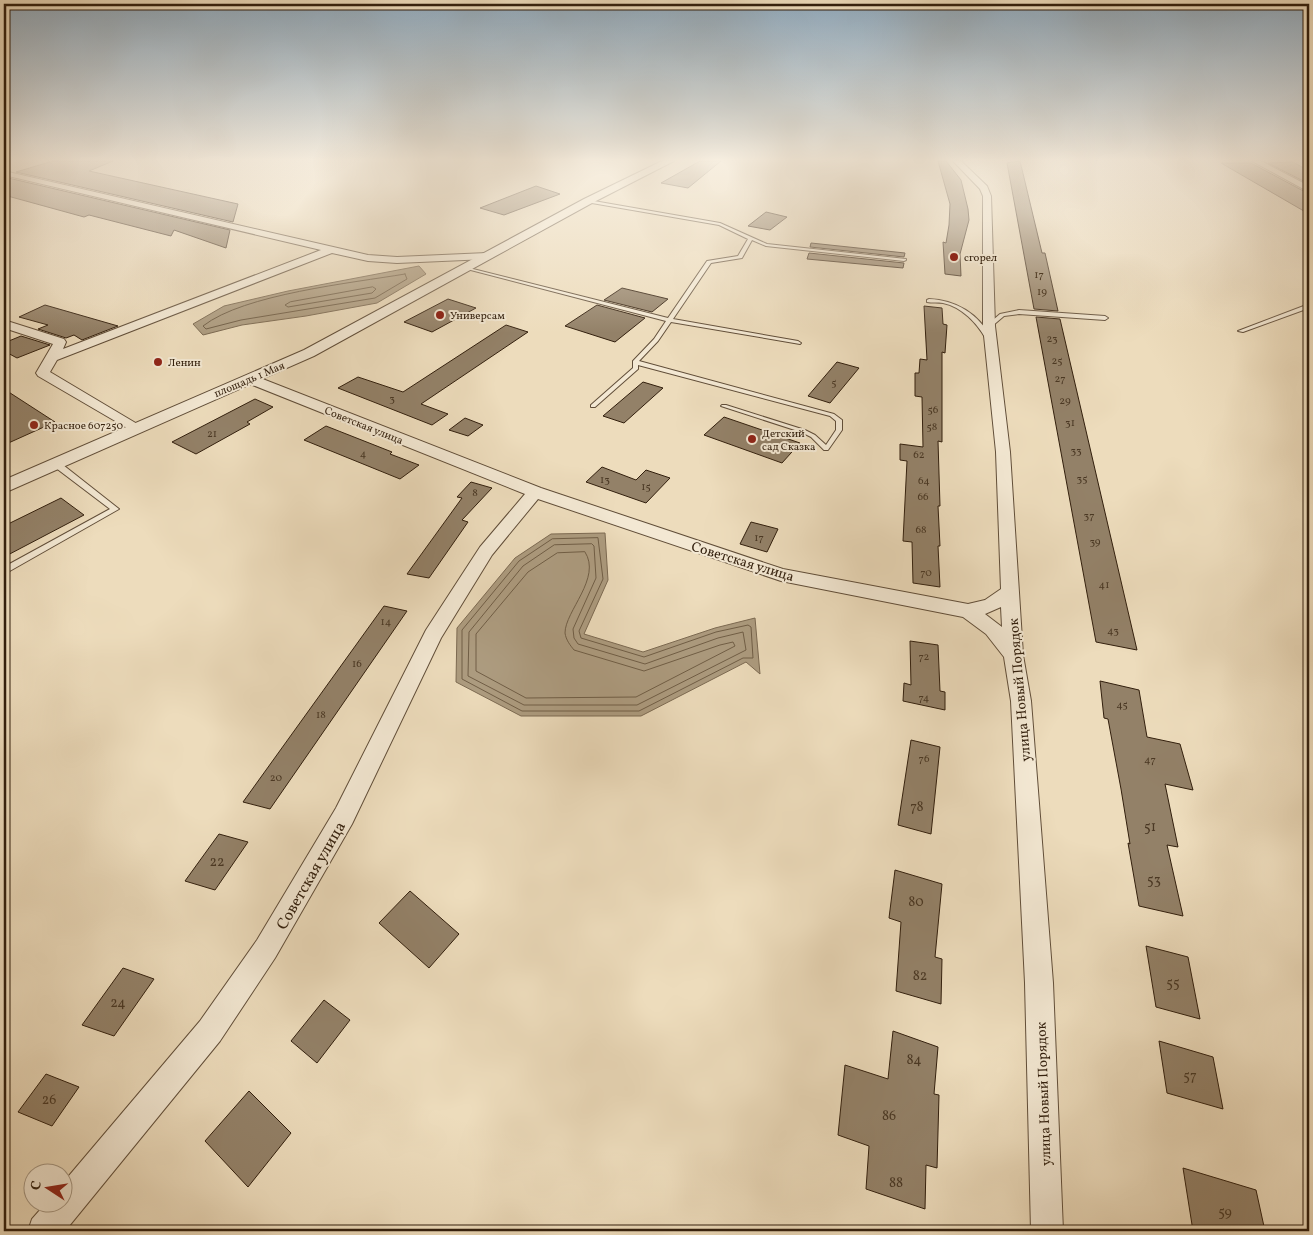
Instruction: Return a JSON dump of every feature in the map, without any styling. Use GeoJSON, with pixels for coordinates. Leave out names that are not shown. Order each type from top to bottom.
{"type":"FeatureCollection","features":[{"type":"Feature","properties":{"kind":"street"},"geometry":{"type":"LineString","coordinates":[[197,219],[368,258],[397,260],[487,256]]}},
{"type":"Feature","properties":{"kind":"street","name":"площадь 1 Мая"},"geometry":{"type":"LineString","coordinates":[[4,487],[134,428],[250,379],[347,334],[556,219]]}},
{"type":"Feature","properties":{"kind":"street","name":"улица Новый Порядок"},"geometry":{"type":"LineString","coordinates":[[987,219],[990,336],[1003,452],[1013,655],[1021,700],[1039,982],[1047,1231]]}},
{"type":"Feature","properties":{"kind":"street"},"geometry":{"type":"LineString","coordinates":[[50,358],[330,250]]}},
{"type":"Feature","properties":{"kind":"street"},"geometry":{"type":"LineString","coordinates":[[4,324],[60,342],[43,373],[134,428]]}},
{"type":"Feature","properties":{"kind":"street","name":"Советская улица"},"geometry":{"type":"LineString","coordinates":[[250,379],[535,492],[781,575],[968,611],[990,606],[1011,591]]}},
{"type":"Feature","properties":{"kind":"street","name":"Советская улица"},"geometry":{"type":"LineString","coordinates":[[44,1231],[210,1031],[266,949],[344,816],[433,635],[486,552],[535,492]]}},
{"type":"Feature","properties":{"kind":"street"},"geometry":{"type":"LineString","coordinates":[[968,611],[993,629],[1013,655]]}},
{"type":"Feature","properties":{"kind":"lane"},"geometry":{"type":"LineString","coordinates":[[689,219],[720,224],[766,245],[904,260]]}},
{"type":"Feature","properties":{"kind":"lane"},"geometry":{"type":"LineString","coordinates":[[635,362],[656,340],[709,262],[740,257],[751,238]]}},
{"type":"Feature","properties":{"kind":"lane"},"geometry":{"type":"LineString","coordinates":[[465,268],[669,320],[798,343]]}},
{"type":"Feature","properties":{"kind":"lane"},"geometry":{"type":"LineString","coordinates":[[929,301],[949,303],[976,320],[990,336],[1002,315],[1019,312],[1105,318]]}},
{"type":"Feature","properties":{"kind":"lane"},"geometry":{"type":"LineString","coordinates":[[1241,331],[1309,306]]}},
{"type":"Feature","properties":{"kind":"lane"},"geometry":{"type":"LineString","coordinates":[[593,406],[636,368],[635,362]]}},
{"type":"Feature","properties":{"kind":"lane"},"geometry":{"type":"LineString","coordinates":[[635,362],[832,415],[839,420],[839,430],[826,449],[813,436],[803,431],[724,406]]}},
{"type":"Feature","properties":{"kind":"lane"},"geometry":{"type":"LineString","coordinates":[[5,570],[115,509],[55,463]]}},
{"type":"Feature","properties":{"kind":"water"},"geometry":{"type":"Polygon","coordinates":[[[419,266],[426,274],[377,303],[242,325],[203,335],[193,324],[224,306],[288,291],[419,266]]]}},
{"type":"Feature","properties":{"kind":"water"},"geometry":{"type":"Polygon","coordinates":[[[605,533],[608,580],[584,634],[643,652],[715,628],[755,618],[760,674],[746,662],[641,716],[521,716],[456,682],[457,628],[515,558],[551,534],[605,533]]]}},
{"type":"Feature","properties":{"kind":"building"},"geometry":{"type":"Polygon","coordinates":[[[103,219],[182,219],[230,230],[226,248],[174,230],[171,236],[103,219]]]}},
{"type":"Feature","properties":{"kind":"building"},"geometry":{"type":"Polygon","coordinates":[[[218,219],[234,219],[233,222],[218,219]]]}},
{"type":"Feature","properties":{"kind":"building"},"geometry":{"type":"Polygon","coordinates":[[[757,219],[785,219],[770,230],[748,226],[757,219]]]}},
{"type":"Feature","properties":{"kind":"building"},"geometry":{"type":"Polygon","coordinates":[[[949,219],[969,219],[960,254],[961,276],[945,274],[943,242],[946,243],[949,219]]]}},
{"type":"Feature","properties":{"kind":"building"},"geometry":{"type":"Polygon","coordinates":[[[1017,219],[1034,219],[1042,253],[1045,253],[1058,311],[1034,309],[1017,219]]]}},
{"type":"Feature","properties":{"kind":"building"},"geometry":{"type":"Polygon","coordinates":[[[811,243],[905,253],[904,257],[810,247],[811,243]]]}},
{"type":"Feature","properties":{"kind":"building"},"geometry":{"type":"Polygon","coordinates":[[[809,253],[904,263],[903,268],[807,259],[809,253]]]}},
{"type":"Feature","properties":{"kind":"building"},"geometry":{"type":"Polygon","coordinates":[[[622,288],[668,299],[652,312],[604,300],[622,288]]]}},
{"type":"Feature","properties":{"kind":"building","name":"Универсам"},"geometry":{"type":"Polygon","coordinates":[[[448,299],[476,308],[432,332],[404,322],[448,299]]]}},
{"type":"Feature","properties":{"kind":"building"},"geometry":{"type":"Polygon","coordinates":[[[45,305],[118,326],[82,340],[74,335],[66,338],[38,329],[48,325],[19,317],[45,305]]]}},
{"type":"Feature","properties":{"kind":"building"},"geometry":{"type":"Polygon","coordinates":[[[597,305],[645,318],[615,342],[565,326],[597,305]]]}},
{"type":"Feature","properties":{"kind":"building"},"geometry":{"type":"Polygon","coordinates":[[[924,306],[942,308],[943,324],[947,325],[945,353],[942,352],[942,442],[938,441],[940,587],[913,583],[912,542],[903,541],[907,461],[900,460],[900,444],[923,447],[922,397],[915,396],[915,373],[919,373],[920,359],[927,360],[924,306]]]}},
{"type":"Feature","properties":{"kind":"building"},"geometry":{"type":"Polygon","coordinates":[[[1036,317],[1060,319],[1137,650],[1096,642],[1036,317]]]}},
{"type":"Feature","properties":{"kind":"building"},"geometry":{"type":"Polygon","coordinates":[[[506,325],[528,332],[421,404],[448,414],[432,425],[338,388],[358,377],[403,392],[506,325]]]}},
{"type":"Feature","properties":{"kind":"building"},"geometry":{"type":"Polygon","coordinates":[[[21,336],[50,345],[17,358],[4,351],[4,343],[21,336]]]}},
{"type":"Feature","properties":{"kind":"building"},"geometry":{"type":"Polygon","coordinates":[[[837,362],[859,368],[830,403],[808,396],[837,362]]]}},
{"type":"Feature","properties":{"kind":"building"},"geometry":{"type":"Polygon","coordinates":[[[643,382],[663,388],[624,423],[603,416],[643,382]]]}},
{"type":"Feature","properties":{"kind":"building"},"geometry":{"type":"Polygon","coordinates":[[[4,389],[55,422],[4,445],[4,389]]]}},
{"type":"Feature","properties":{"kind":"building"},"geometry":{"type":"Polygon","coordinates":[[[255,399],[273,407],[247,422],[250,424],[196,454],[172,442],[255,399]]]}},
{"type":"Feature","properties":{"kind":"building","name":"Детский сад Сказка"},"geometry":{"type":"Polygon","coordinates":[[[724,417],[800,443],[782,463],[704,435],[724,417]]]}},
{"type":"Feature","properties":{"kind":"building"},"geometry":{"type":"Polygon","coordinates":[[[465,418],[483,425],[468,436],[449,430],[465,418]]]}},
{"type":"Feature","properties":{"kind":"building"},"geometry":{"type":"Polygon","coordinates":[[[326,426],[392,452],[390,454],[419,465],[400,479],[304,440],[326,426]]]}},
{"type":"Feature","properties":{"kind":"building"},"geometry":{"type":"Polygon","coordinates":[[[602,467],[636,480],[646,470],[670,478],[646,503],[586,482],[602,467]]]}},
{"type":"Feature","properties":{"kind":"building"},"geometry":{"type":"Polygon","coordinates":[[[471,482],[492,488],[462,520],[468,522],[429,578],[407,574],[462,498],[457,497],[471,482]]]}},
{"type":"Feature","properties":{"kind":"building"},"geometry":{"type":"Polygon","coordinates":[[[61,498],[84,515],[4,557],[4,526],[61,498]]]}},
{"type":"Feature","properties":{"kind":"building"},"geometry":{"type":"Polygon","coordinates":[[[751,522],[778,529],[767,552],[740,544],[751,522]]]}},
{"type":"Feature","properties":{"kind":"building"},"geometry":{"type":"Polygon","coordinates":[[[384,606],[407,611],[270,809],[243,802],[384,606]]]}},
{"type":"Feature","properties":{"kind":"building"},"geometry":{"type":"Polygon","coordinates":[[[910,641],[938,645],[940,691],[945,692],[945,710],[903,701],[904,683],[911,685],[910,641]]]}},
{"type":"Feature","properties":{"kind":"building"},"geometry":{"type":"Polygon","coordinates":[[[1100,681],[1139,690],[1147,737],[1180,744],[1193,790],[1165,784],[1178,847],[1167,845],[1183,916],[1139,906],[1108,719],[1104,718],[1100,681]]]}},
{"type":"Feature","properties":{"kind":"building"},"geometry":{"type":"Polygon","coordinates":[[[911,740],[940,747],[931,834],[898,825],[911,740]]]}},
{"type":"Feature","properties":{"kind":"building"},"geometry":{"type":"Polygon","coordinates":[[[219,834],[248,842],[215,890],[185,881],[219,834]]]}},
{"type":"Feature","properties":{"kind":"building"},"geometry":{"type":"Polygon","coordinates":[[[895,870],[942,884],[935,957],[942,959],[941,1004],[896,991],[901,922],[889,918],[895,870]]]}},
{"type":"Feature","properties":{"kind":"building"},"geometry":{"type":"Polygon","coordinates":[[[410,891],[459,934],[429,968],[379,923],[410,891]]]}},
{"type":"Feature","properties":{"kind":"building"},"geometry":{"type":"Polygon","coordinates":[[[1146,946],[1188,957],[1200,1019],[1156,1007],[1146,946]]]}},
{"type":"Feature","properties":{"kind":"building"},"geometry":{"type":"Polygon","coordinates":[[[123,968],[154,979],[114,1036],[82,1025],[123,968]]]}},
{"type":"Feature","properties":{"kind":"building"},"geometry":{"type":"Polygon","coordinates":[[[324,1000],[350,1020],[317,1063],[291,1041],[324,1000]]]}},
{"type":"Feature","properties":{"kind":"building"},"geometry":{"type":"Polygon","coordinates":[[[893,1031],[938,1047],[934,1094],[939,1095],[937,1168],[926,1165],[925,1209],[866,1189],[869,1146],[838,1135],[845,1065],[888,1079],[893,1031]]]}},
{"type":"Feature","properties":{"kind":"building"},"geometry":{"type":"Polygon","coordinates":[[[1159,1041],[1213,1057],[1223,1109],[1167,1093],[1159,1041]]]}},
{"type":"Feature","properties":{"kind":"building"},"geometry":{"type":"Polygon","coordinates":[[[46,1074],[79,1087],[52,1126],[18,1112],[46,1074]]]}},
{"type":"Feature","properties":{"kind":"building"},"geometry":{"type":"Polygon","coordinates":[[[249,1091],[291,1133],[248,1187],[205,1141],[249,1091]]]}},
{"type":"Feature","properties":{"kind":"building"},"geometry":{"type":"Polygon","coordinates":[[[1183,1168],[1256,1190],[1265,1231],[1193,1231],[1183,1168]]]}},
{"type":"Feature","properties":{"kind":"place","name":"сгорел"},"geometry":{"type":"Point","coordinates":[954,257]}},
{"type":"Feature","properties":{"kind":"place","name":"Универсам"},"geometry":{"type":"Point","coordinates":[440,315]}},
{"type":"Feature","properties":{"kind":"place","name":"Ленин"},"geometry":{"type":"Point","coordinates":[158,362]}},
{"type":"Feature","properties":{"kind":"place","name":"Красное 607250"},"geometry":{"type":"Point","coordinates":[34,425]}},
{"type":"Feature","properties":{"kind":"place","name":"Детский сад Сказка"},"geometry":{"type":"Point","coordinates":[752,439]}}]}
